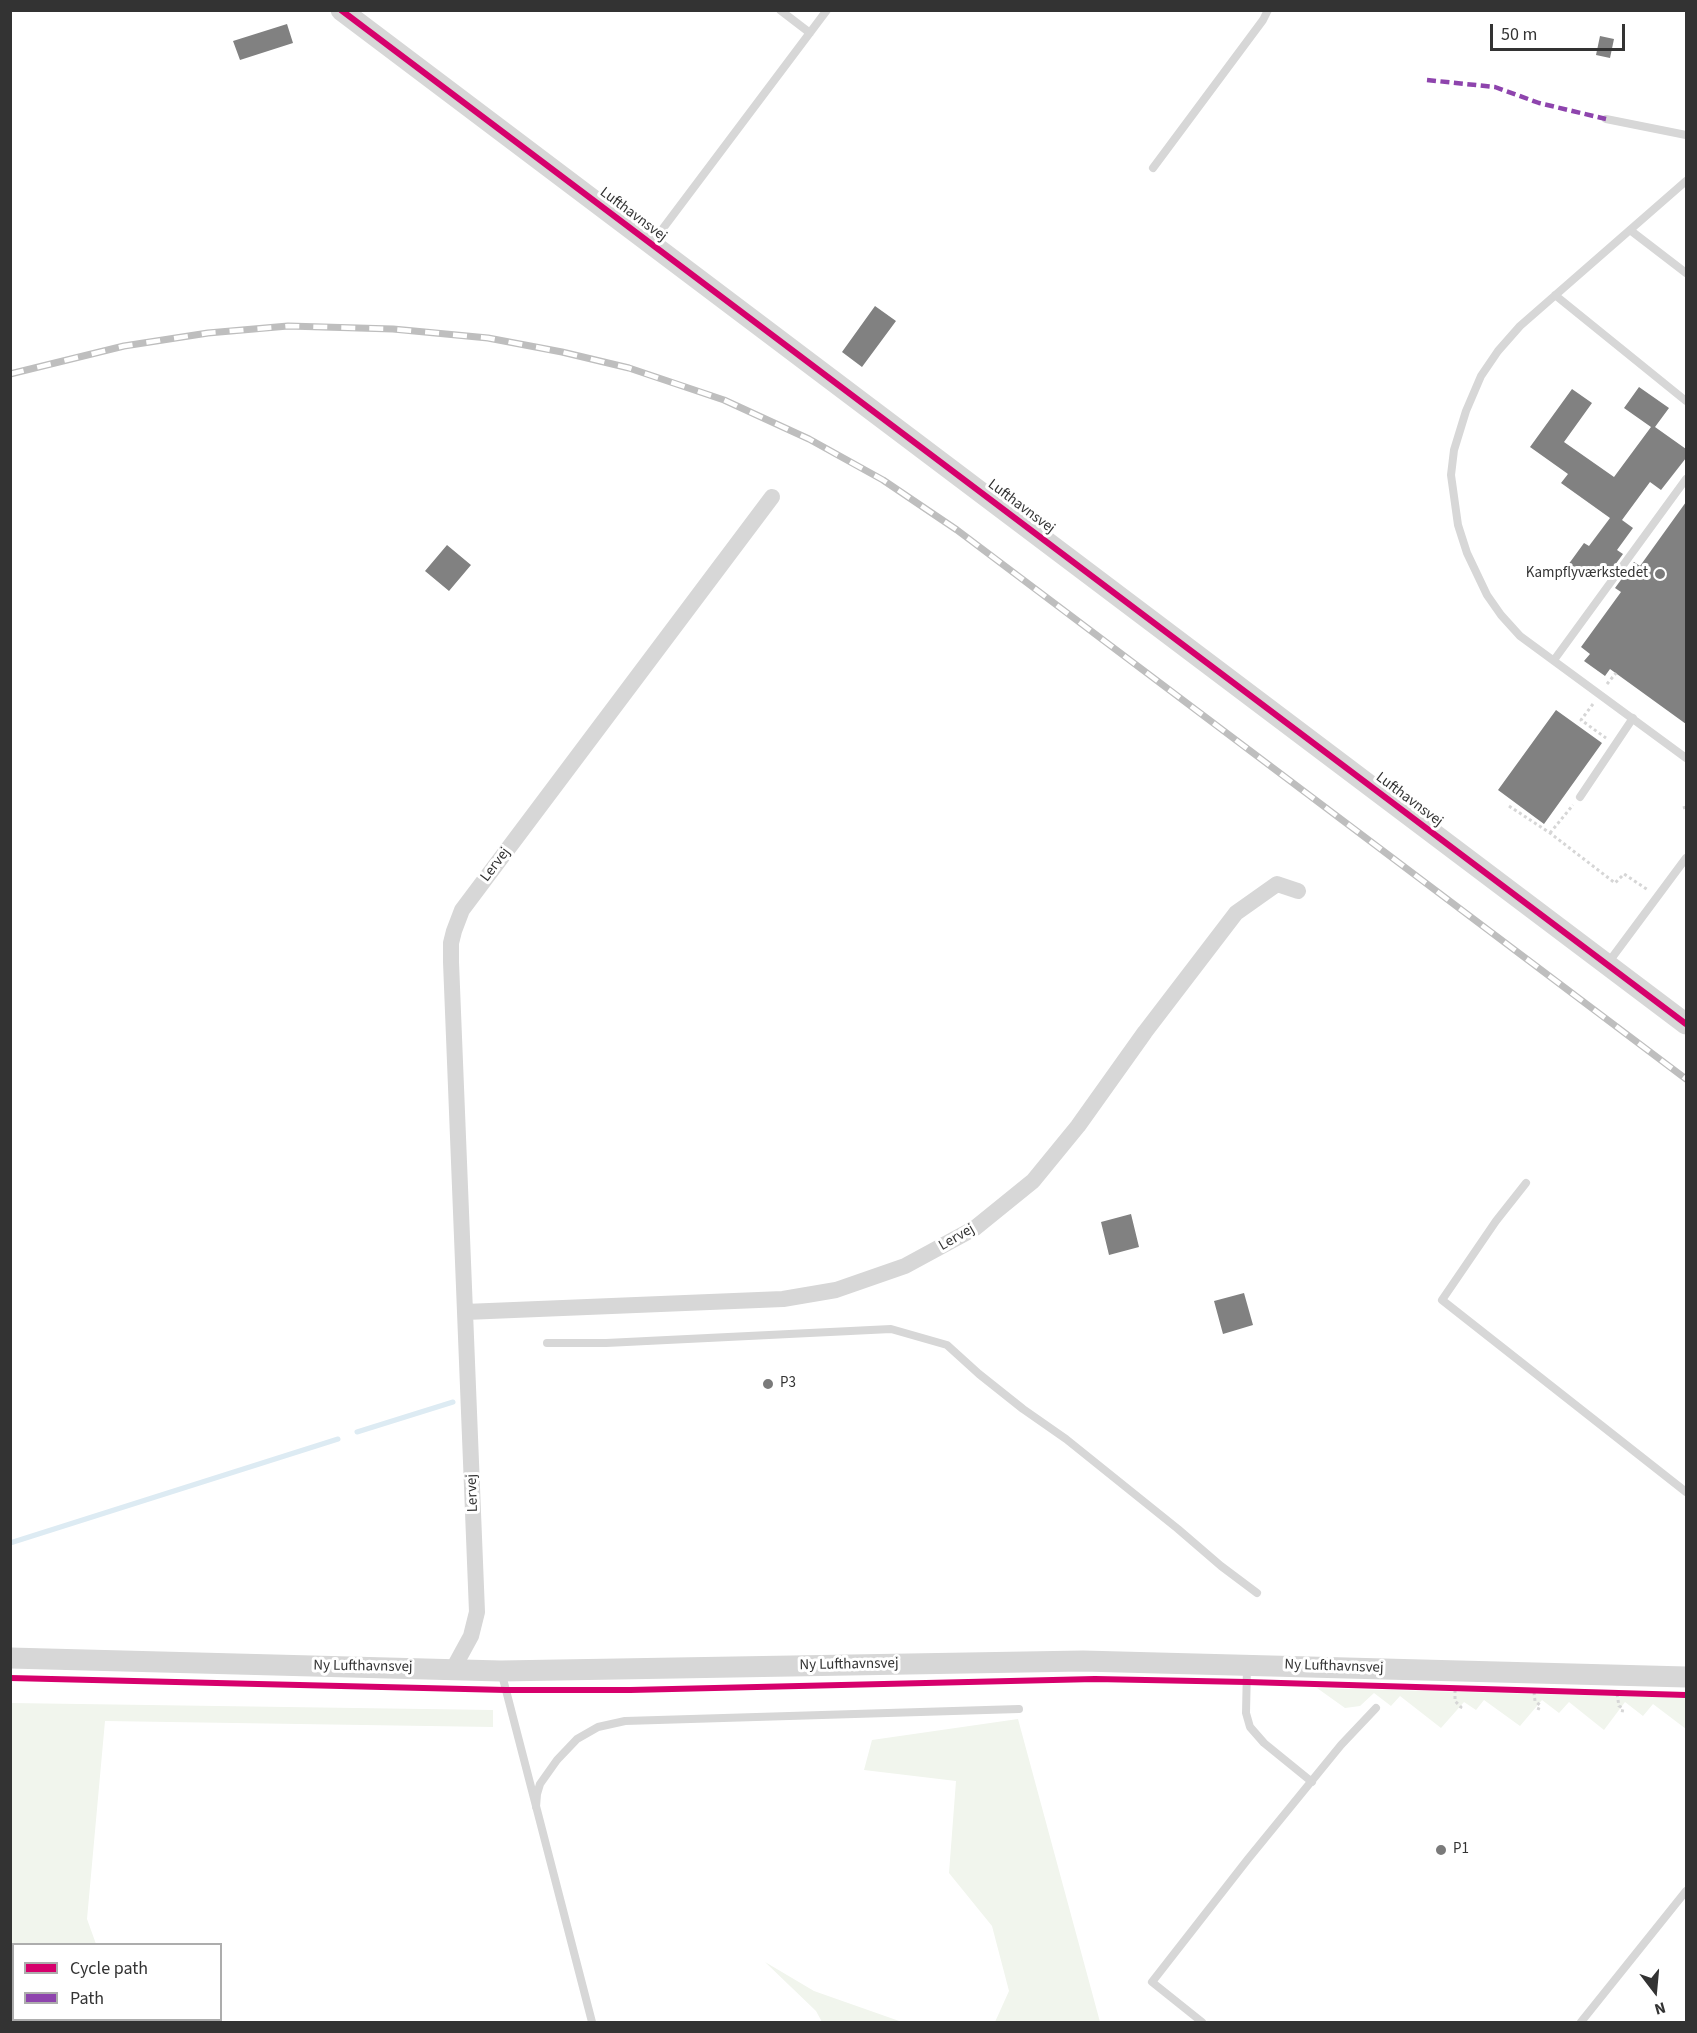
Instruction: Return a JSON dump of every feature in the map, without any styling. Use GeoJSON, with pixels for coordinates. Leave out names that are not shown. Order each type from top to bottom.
{"type":"FeatureCollection","features":[{"type":"Feature","properties":{"kind":"street","name":"Lufthavnsvej"},"geometry":{"type":"LineString","coordinates":[[341,10],[1686,1024]]}},
{"type":"Feature","properties":{"kind":"street","name":"Lervej"},"geometry":{"type":"LineString","coordinates":[[453,1669],[471,1636],[477,1612],[451,962],[451,943],[454,931],[462,910],[772,497]]}},
{"type":"Feature","properties":{"kind":"street","name":"Lervej"},"geometry":{"type":"LineString","coordinates":[[465,1312],[783,1299],[836,1290],[905,1266],[975,1228],[1033,1181],[1078,1126],[1145,1032],[1236,913],[1277,884],[1298,891]]}},
{"type":"Feature","properties":{"kind":"street","name":"Ny Lufthavnsvej"},"geometry":{"type":"LineString","coordinates":[[10,1658],[501,1671],[1083,1661],[1686,1677]]}},
{"type":"Feature","properties":{"kind":"lane"},"geometry":{"type":"LineString","coordinates":[[780,10],[810,33]]}},
{"type":"Feature","properties":{"kind":"lane"},"geometry":{"type":"LineString","coordinates":[[651,244],[827,10]]}},
{"type":"Feature","properties":{"kind":"lane"},"geometry":{"type":"LineString","coordinates":[[1153,168],[1263,20],[1268,10]]}},
{"type":"Feature","properties":{"kind":"lane"},"geometry":{"type":"LineString","coordinates":[[1606,119],[1686,135]]}},
{"type":"Feature","properties":{"kind":"lane"},"geometry":{"type":"LineString","coordinates":[[1686,181],[1520,326],[1498,351],[1481,376],[1466,411],[1454,450],[1451,475],[1458,525],[1467,553],[1487,595],[1501,615],[1520,636],[1686,758]]}},
{"type":"Feature","properties":{"kind":"lane"},"geometry":{"type":"LineString","coordinates":[[1630,230],[1686,273]]}},
{"type":"Feature","properties":{"kind":"lane"},"geometry":{"type":"LineString","coordinates":[[1555,295],[1686,401]]}},
{"type":"Feature","properties":{"kind":"lane"},"geometry":{"type":"LineString","coordinates":[[1554,660],[1686,479]]}},
{"type":"Feature","properties":{"kind":"lane"},"geometry":{"type":"LineString","coordinates":[[1580,796],[1633,718]]}},
{"type":"Feature","properties":{"kind":"lane"},"geometry":{"type":"LineString","coordinates":[[1607,964],[1686,858]]}},
{"type":"Feature","properties":{"kind":"lane"},"geometry":{"type":"LineString","coordinates":[[1526,1183],[1496,1221],[1442,1300],[1686,1492]]}},
{"type":"Feature","properties":{"kind":"lane"},"geometry":{"type":"LineString","coordinates":[[548,1343],[606,1343],[891,1329],[947,1345],[979,1374],[1066,1439],[1257,1593]]}},
{"type":"Feature","properties":{"kind":"lane"},"geometry":{"type":"LineString","coordinates":[[1248,1664],[1246,1713],[1250,1727],[1264,1743],[1312,1782]]}},
{"type":"Feature","properties":{"kind":"lane"},"geometry":{"type":"LineString","coordinates":[[501,1671],[592,2022]]}},
{"type":"Feature","properties":{"kind":"lane"},"geometry":{"type":"LineString","coordinates":[[1202,2022],[1152,1982],[1341,1745],[1376,1708]]}},
{"type":"Feature","properties":{"kind":"lane"},"geometry":{"type":"LineString","coordinates":[[536,1807],[540,1784],[557,1760],[577,1739],[598,1727],[625,1721],[1019,1709]]}},
{"type":"Feature","properties":{"kind":"lane"},"geometry":{"type":"LineString","coordinates":[[1581,2022],[1686,1891]]}},
{"type":"Feature","properties":{"kind":"path"},"geometry":{"type":"LineString","coordinates":[[1551,834],[1580,796]]}},
{"type":"Feature","properties":{"kind":"path"},"geometry":{"type":"LineString","coordinates":[[1509,806],[1551,834],[1616,883],[1624,874],[1658,897]]}},
{"type":"Feature","properties":{"kind":"path"},"geometry":{"type":"LineString","coordinates":[[1443,1688],[1466,1689]]}},
{"type":"Feature","properties":{"kind":"path"},"geometry":{"type":"LineString","coordinates":[[1523,1690],[1546,1691]]}},
{"type":"Feature","properties":{"kind":"path"},"geometry":{"type":"LineString","coordinates":[[1605,1693],[1629,1694]]}},
{"type":"Feature","properties":{"kind":"shaded area"},"geometry":{"type":"Polygon","coordinates":[[[1317,1688],[1686,1698],[1686,1729],[1653,1704],[1643,1716],[1625,1702],[1604,1730],[1569,1702],[1559,1713],[1542,1700],[1520,1726],[1484,1700],[1476,1710],[1464,1702],[1441,1728],[1400,1696],[1391,1706],[1374,1693],[1360,1706],[1345,1708],[1317,1688]]]}},
{"type":"Feature","properties":{"kind":"shaded area"},"geometry":{"type":"Polygon","coordinates":[[[11,1703],[493,1710],[493,1727],[105,1721],[87,1919],[96,1943],[12,1943],[12,2021],[125,2022],[11,2022],[11,1703]]]}},
{"type":"Feature","properties":{"kind":"shaded area"},"geometry":{"type":"Polygon","coordinates":[[[1018,1719],[1100,2022],[995,2022],[1009,1991],[992,1926],[949,1873],[956,1781],[864,1770],[872,1740],[1018,1719]]]}},
{"type":"Feature","properties":{"kind":"shaded area"},"geometry":{"type":"Polygon","coordinates":[[[765,1962],[814,1991],[902,2022],[822,2022],[816,2011],[765,1962]]]}},
{"type":"Feature","properties":{"kind":"building"},"geometry":{"type":"Polygon","coordinates":[[[287,24],[293,43],[240,60],[233,41],[287,24]]]}},
{"type":"Feature","properties":{"kind":"building"},"geometry":{"type":"Polygon","coordinates":[[[1600,36],[1614,39],[1610,58],[1596,55],[1600,36]]]}},
{"type":"Feature","properties":{"kind":"building"},"geometry":{"type":"Polygon","coordinates":[[[875,306],[896,321],[862,367],[842,352],[875,306]]]}},
{"type":"Feature","properties":{"kind":"building"},"geometry":{"type":"Polygon","coordinates":[[[1639,387],[1669,408],[1655,427],[1686,449],[1686,458],[1661,490],[1650,482],[1622,520],[1633,528],[1617,550],[1623,554],[1604,580],[1587,568],[1581,575],[1568,565],[1584,543],[1589,546],[1610,518],[1561,483],[1568,474],[1530,447],[1572,389],[1592,403],[1564,442],[1614,477],[1651,427],[1624,408],[1639,387]]]}},
{"type":"Feature","properties":{"kind":"building","name":"Kampflyværkstedet"},"geometry":{"type":"Polygon","coordinates":[[[1686,502],[1686,724],[1610,669],[1605,676],[1584,661],[1590,654],[1581,647],[1621,592],[1615,588],[1634,562],[1640,566],[1686,502]]]}},
{"type":"Feature","properties":{"kind":"building"},"geometry":{"type":"Polygon","coordinates":[[[447,545],[471,565],[449,591],[425,571],[447,545]]]}},
{"type":"Feature","properties":{"kind":"building"},"geometry":{"type":"Polygon","coordinates":[[[1556,710],[1602,743],[1544,824],[1498,790],[1556,710]]]}},
{"type":"Feature","properties":{"kind":"building"},"geometry":{"type":"Polygon","coordinates":[[[1131,1214],[1139,1247],[1109,1255],[1101,1222],[1131,1214]]]}},
{"type":"Feature","properties":{"kind":"building"},"geometry":{"type":"Polygon","coordinates":[[[1244,1293],[1253,1325],[1223,1334],[1214,1301],[1244,1293]]]}},
{"type":"Feature","properties":{"kind":"waterway"},"geometry":{"type":"LineString","coordinates":[[357,1432],[453,1402]]}},
{"type":"Feature","properties":{"kind":"waterway"},"geometry":{"type":"LineString","coordinates":[[10,1543],[338,1439]]}},
{"type":"Feature","properties":{"kind":"railway"},"geometry":{"type":"LineString","coordinates":[[10,374],[124,346],[208,333],[288,326],[393,329],[488,338],[562,352],[629,368],[724,400],[809,439],[883,480],[957,530],[1686,1079]]}},
{"type":"Feature","properties":{"kind":"marked path"},"geometry":{"type":"LineString","coordinates":[[1427,80],[1495,87],[1539,103],[1606,119]]}},
{"type":"Feature","properties":{"kind":"cycle path"},"geometry":{"type":"LineString","coordinates":[[341,10],[1686,1024]]}},
{"type":"Feature","properties":{"kind":"cycle path"},"geometry":{"type":"LineString","coordinates":[[10,1678],[506,1690],[630,1690],[1095,1679],[1686,1695]]}},
{"type":"Feature","properties":{"kind":"place","name":"Kampflyværkstedet"},"geometry":{"type":"Point","coordinates":[1660,574]}},
{"type":"Feature","properties":{"kind":"place","name":"P3"},"geometry":{"type":"Point","coordinates":[768,1384]}},
{"type":"Feature","properties":{"kind":"place","name":"P1"},"geometry":{"type":"Point","coordinates":[1441,1850]}}]}
